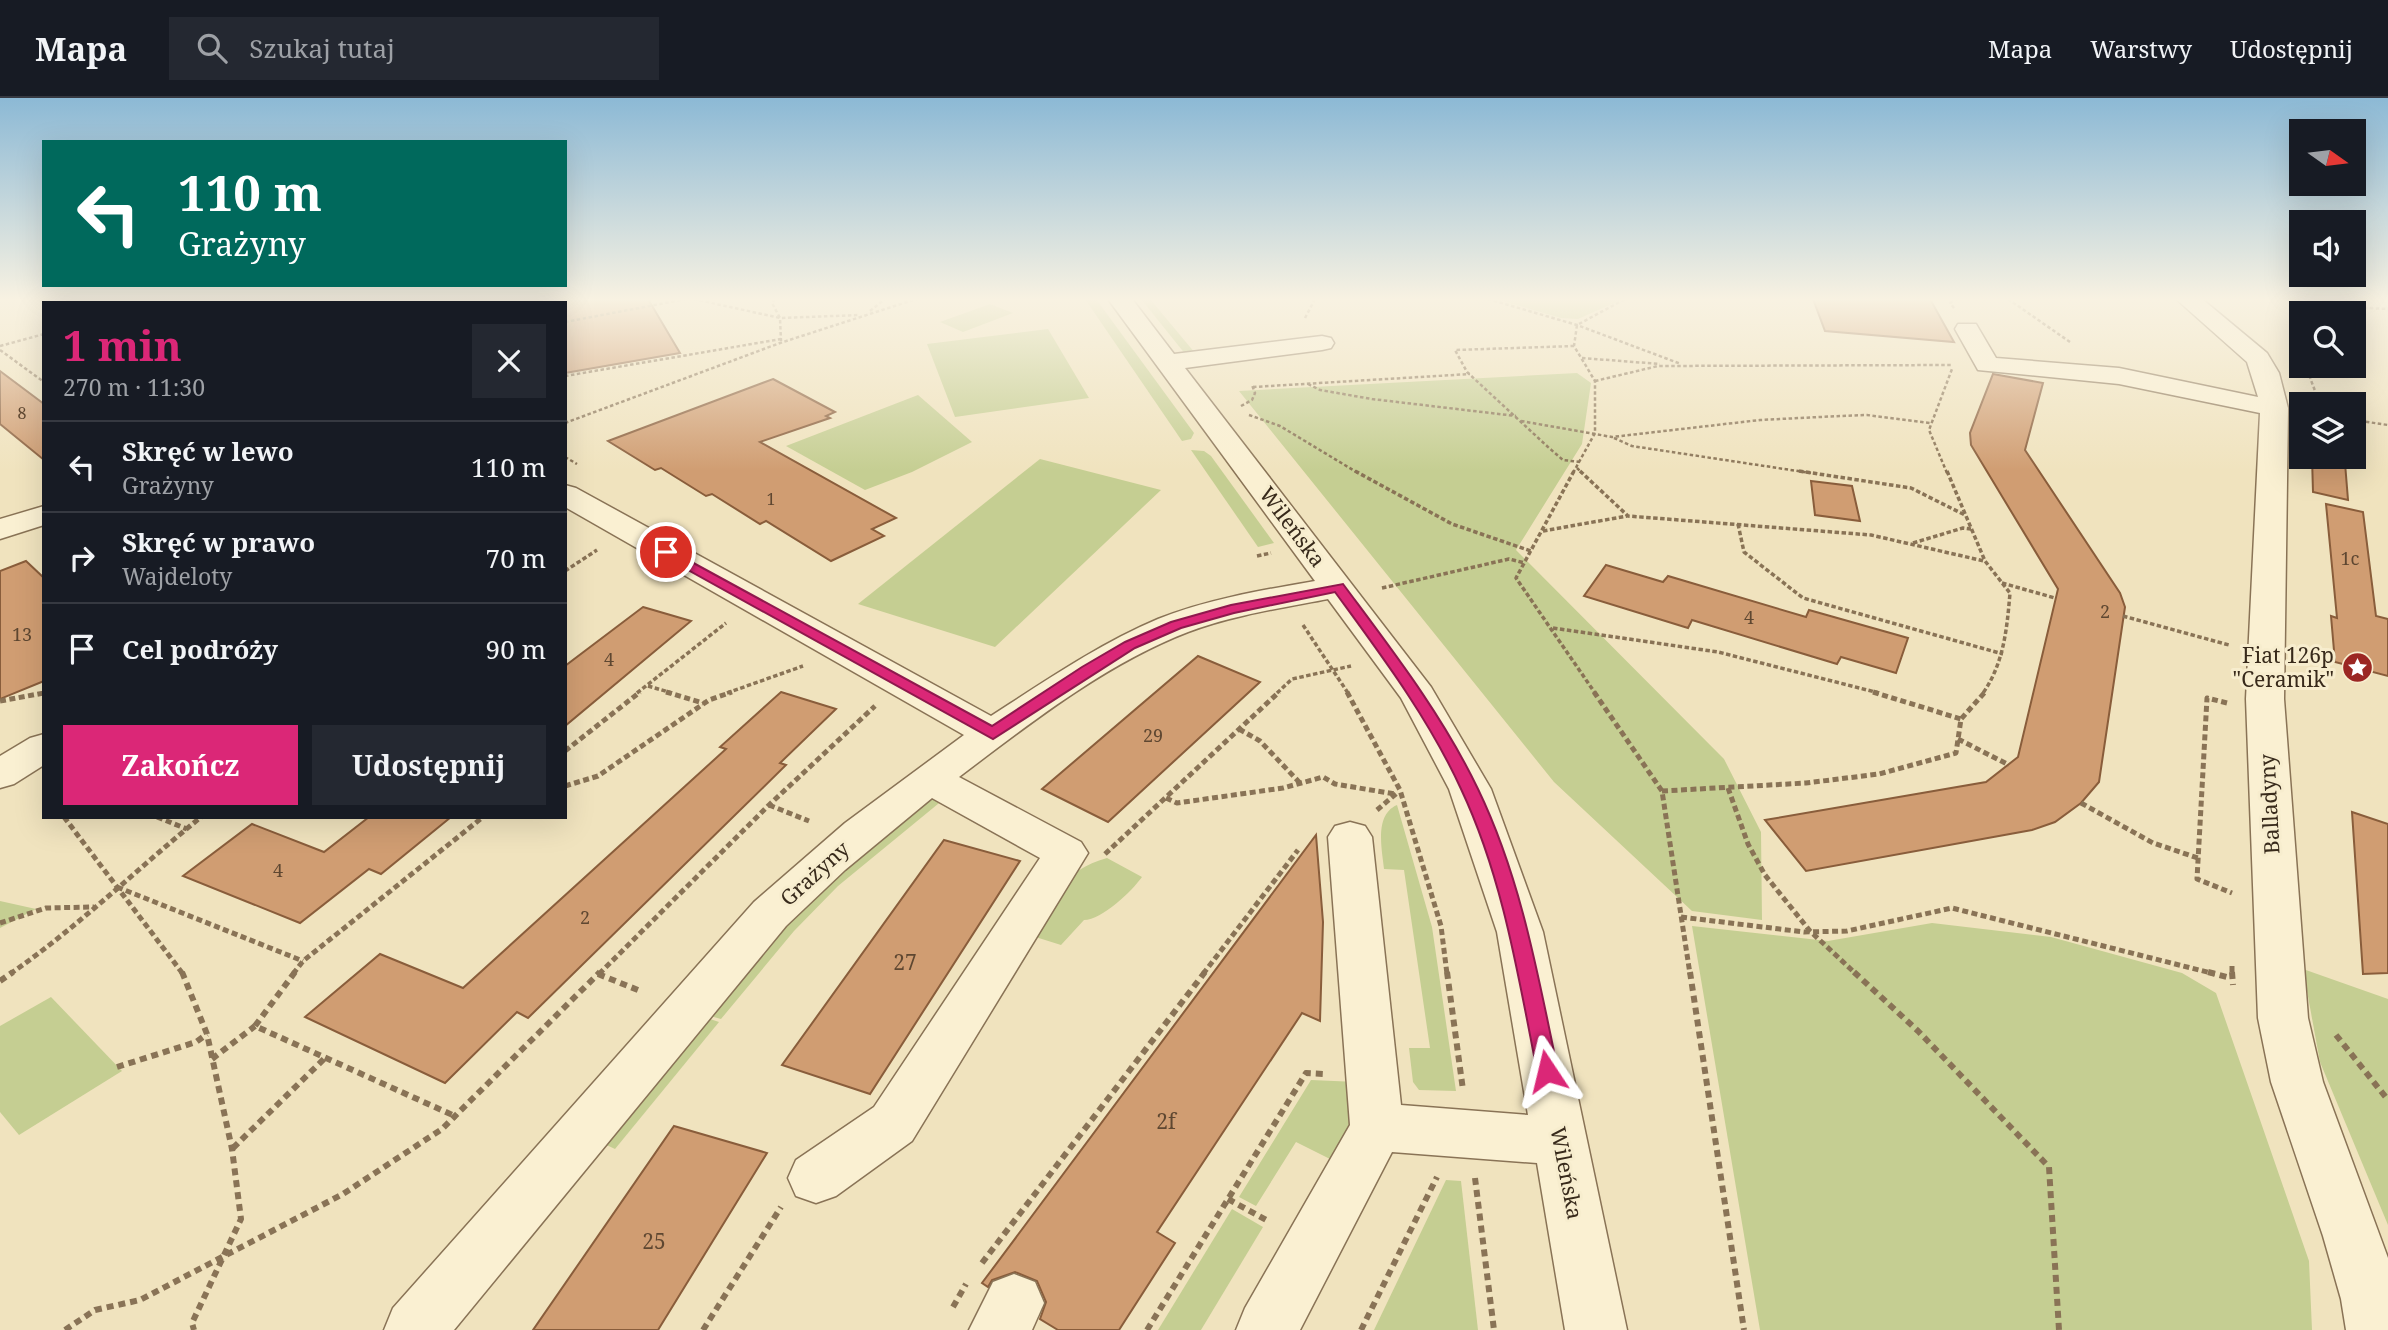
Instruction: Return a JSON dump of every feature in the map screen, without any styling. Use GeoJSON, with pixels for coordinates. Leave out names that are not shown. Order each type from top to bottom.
{"type":"FeatureCollection","features":[{"type":"Feature","properties":{"kind":"street","name":"Wileńska"},"geometry":{"type":"LineString","coordinates":[[1164,356],[1358,588],[1391,658],[1438,729],[1470,789],[1503,877],[1520,932],[1596,1330]]}},
{"type":"Feature","properties":{"kind":"street"},"geometry":{"type":"LineString","coordinates":[[1168,362],[1213,356]]}},
{"type":"Feature","properties":{"kind":"street"},"geometry":{"type":"LineString","coordinates":[[1982,356],[1987,365],[2119,376],[2274,408]]}},
{"type":"Feature","properties":{"kind":"street","name":"Balladyny"},"geometry":{"type":"LineString","coordinates":[[2256,356],[2266,373],[2274,408],[2265,699],[2283,1018],[2288,1056],[2303,1107],[2348,1220],[2377,1330]]}},
{"type":"Feature","properties":{"kind":"street"},"geometry":{"type":"LineString","coordinates":[[571,479],[993,734]]}},
{"type":"Feature","properties":{"kind":"street"},"geometry":{"type":"LineString","coordinates":[[0,529],[42,516]]}},
{"type":"Feature","properties":{"kind":"street","name":"Grażyny"},"geometry":{"type":"LineString","coordinates":[[415,1330],[770,914],[817,869],[930,779],[1087,670],[1130,645],[1176,625],[1231,609],[1358,588]]}},
{"type":"Feature","properties":{"kind":"street"},"geometry":{"type":"LineString","coordinates":[[0,774],[42,748]]}},
{"type":"Feature","properties":{"kind":"street"},"geometry":{"type":"LineString","coordinates":[[816,1178],[893,1124],[1066,853],[930,779]]}},
{"type":"Feature","properties":{"kind":"street"},"geometry":{"type":"LineString","coordinates":[[1267,1330],[1377,1128],[1372,1075],[1362,829]]}},
{"type":"Feature","properties":{"kind":"street"},"geometry":{"type":"LineString","coordinates":[[1377,1128],[1560,1141]]}},
{"type":"Feature","properties":{"kind":"path"},"geometry":{"type":"LineString","coordinates":[[10,356],[42,380]]}},
{"type":"Feature","properties":{"kind":"path"},"geometry":{"type":"LineString","coordinates":[[567,376],[685,356]]}},
{"type":"Feature","properties":{"kind":"path"},"geometry":{"type":"LineString","coordinates":[[567,422],[740,356]]}},
{"type":"Feature","properties":{"kind":"path"},"geometry":{"type":"LineString","coordinates":[[1459,356],[1471,374],[1563,460],[1580,462]]}},
{"type":"Feature","properties":{"kind":"path"},"geometry":{"type":"LineString","coordinates":[[1660,356],[1685,366]]}},
{"type":"Feature","properties":{"kind":"path"},"geometry":{"type":"LineString","coordinates":[[2091,356],[2119,376]]}},
{"type":"Feature","properties":{"kind":"path"},"geometry":{"type":"LineString","coordinates":[[1582,358],[1685,366]]}},
{"type":"Feature","properties":{"kind":"path"},"geometry":{"type":"LineString","coordinates":[[1582,358],[1595,381],[1594,436],[1516,578],[1553,628],[1662,791],[1744,1330]]}},
{"type":"Feature","properties":{"kind":"path"},"geometry":{"type":"LineString","coordinates":[[1595,381],[1658,366],[1954,365],[1929,430],[1984,561],[2010,593],[2003,654],[1991,685],[1961,719],[1956,753],[1879,774],[1806,783],[1662,791]]}},
{"type":"Feature","properties":{"kind":"path"},"geometry":{"type":"LineString","coordinates":[[1253,387],[1471,374]]}},
{"type":"Feature","properties":{"kind":"path"},"geometry":{"type":"LineString","coordinates":[[1308,383],[1320,390],[1516,416]]}},
{"type":"Feature","properties":{"kind":"path"},"geometry":{"type":"LineString","coordinates":[[1245,405],[1252,414],[1461,529],[1531,551]]}},
{"type":"Feature","properties":{"kind":"path"},"geometry":{"type":"LineString","coordinates":[[1243,416],[1252,414]]}},
{"type":"Feature","properties":{"kind":"path"},"geometry":{"type":"LineString","coordinates":[[1521,421],[1594,436],[1612,437],[1760,420],[1867,415],[1930,423]]}},
{"type":"Feature","properties":{"kind":"path"},"geometry":{"type":"LineString","coordinates":[[2366,422],[2388,425]]}},
{"type":"Feature","properties":{"kind":"path"},"geometry":{"type":"LineString","coordinates":[[1612,437],[1632,446],[1912,488],[1966,515]]}},
{"type":"Feature","properties":{"kind":"path"},"geometry":{"type":"LineString","coordinates":[[1577,468],[1628,516]]}},
{"type":"Feature","properties":{"kind":"path"},"geometry":{"type":"LineString","coordinates":[[1542,531],[1628,516],[1871,535],[1984,561]]}},
{"type":"Feature","properties":{"kind":"path"},"geometry":{"type":"LineString","coordinates":[[1738,524],[1744,552],[1803,598],[2003,654]]}},
{"type":"Feature","properties":{"kind":"path"},"geometry":{"type":"LineString","coordinates":[[1912,544],[1963,528],[1972,529]]}},
{"type":"Feature","properties":{"kind":"path"},"geometry":{"type":"LineString","coordinates":[[567,570],[602,547]]}},
{"type":"Feature","properties":{"kind":"path"},"geometry":{"type":"LineString","coordinates":[[1509,559],[1515,548]]}},
{"type":"Feature","properties":{"kind":"path"},"geometry":{"type":"LineString","coordinates":[[1358,588],[1509,559],[1525,563]]}},
{"type":"Feature","properties":{"kind":"path"},"geometry":{"type":"LineString","coordinates":[[2002,583],[2056,598]]}},
{"type":"Feature","properties":{"kind":"path"},"geometry":{"type":"LineString","coordinates":[[2123,616],[2230,645]]}},
{"type":"Feature","properties":{"kind":"path"},"geometry":{"type":"LineString","coordinates":[[1299,618],[1335,670],[1398,792],[1441,926],[1458,1134],[1494,1330]]}},
{"type":"Feature","properties":{"kind":"path"},"geometry":{"type":"LineString","coordinates":[[567,749],[730,619]]}},
{"type":"Feature","properties":{"kind":"path"},"geometry":{"type":"LineString","coordinates":[[1553,628],[1718,652],[1836,680],[1961,719]]}},
{"type":"Feature","properties":{"kind":"path"},"geometry":{"type":"LineString","coordinates":[[1066,853],[1088,856],[1108,853],[1292,679],[1391,658]]}},
{"type":"Feature","properties":{"kind":"path"},"geometry":{"type":"LineString","coordinates":[[567,785],[598,776],[704,704],[810,664]]}},
{"type":"Feature","properties":{"kind":"path"},"geometry":{"type":"LineString","coordinates":[[647,686],[704,704]]}},
{"type":"Feature","properties":{"kind":"path"},"geometry":{"type":"LineString","coordinates":[[0,701],[42,693]]}},
{"type":"Feature","properties":{"kind":"path"},"geometry":{"type":"LineString","coordinates":[[65,1330],[95,1310],[140,1300],[343,1194],[457,1117],[769,805],[863,716]]}},
{"type":"Feature","properties":{"kind":"path"},"geometry":{"type":"LineString","coordinates":[[1239,729],[1260,741],[1300,783]]}},
{"type":"Feature","properties":{"kind":"path"},"geometry":{"type":"LineString","coordinates":[[1958,739],[2009,765]]}},
{"type":"Feature","properties":{"kind":"path"},"geometry":{"type":"LineString","coordinates":[[1166,798],[1177,803],[1323,777],[1335,784],[1398,792]]}},
{"type":"Feature","properties":{"kind":"path"},"geometry":{"type":"LineString","coordinates":[[1728,788],[1751,850],[1766,876],[1804,917],[1810,931],[1918,1031],[2049,1167],[2059,1330]]}},
{"type":"Feature","properties":{"kind":"path"},"geometry":{"type":"LineString","coordinates":[[1362,829],[1375,811],[1398,792]]}},
{"type":"Feature","properties":{"kind":"path"},"geometry":{"type":"LineString","coordinates":[[2081,803],[2153,843],[2199,858]]}},
{"type":"Feature","properties":{"kind":"path"},"geometry":{"type":"LineString","coordinates":[[769,805],[809,821]]}},
{"type":"Feature","properties":{"kind":"path"},"geometry":{"type":"LineString","coordinates":[[65,819],[183,973],[207,1034],[232,1149],[241,1219],[192,1323],[194,1330]]}},
{"type":"Feature","properties":{"kind":"path"},"geometry":{"type":"LineString","coordinates":[[161,819],[187,829]]}},
{"type":"Feature","properties":{"kind":"path"},"geometry":{"type":"LineString","coordinates":[[0,981],[63,937],[116,887],[199,819]]}},
{"type":"Feature","properties":{"kind":"path"},"geometry":{"type":"LineString","coordinates":[[212,1059],[255,1026],[303,961],[480,819]]}},
{"type":"Feature","properties":{"kind":"path"},"geometry":{"type":"LineString","coordinates":[[982,1300],[1298,850]]}},
{"type":"Feature","properties":{"kind":"path"},"geometry":{"type":"LineString","coordinates":[[116,887],[303,961]]}},
{"type":"Feature","properties":{"kind":"path"},"geometry":{"type":"LineString","coordinates":[[0,923],[20,912],[74,905],[95,907]]}},
{"type":"Feature","properties":{"kind":"path"},"geometry":{"type":"LineString","coordinates":[[1681,917],[1810,931],[1847,931],[1952,908],[2231,978]]}},
{"type":"Feature","properties":{"kind":"path"},"geometry":{"type":"LineString","coordinates":[[598,974],[638,990]]}},
{"type":"Feature","properties":{"kind":"path"},"geometry":{"type":"LineString","coordinates":[[255,1026],[457,1117]]}},
{"type":"Feature","properties":{"kind":"path"},"geometry":{"type":"LineString","coordinates":[[117,1067],[196,1042],[207,1034]]}},
{"type":"Feature","properties":{"kind":"path"},"geometry":{"type":"LineString","coordinates":[[2336,1035],[2388,1100]]}},
{"type":"Feature","properties":{"kind":"path"},"geometry":{"type":"LineString","coordinates":[[232,1149],[326,1057]]}},
{"type":"Feature","properties":{"kind":"path"},"geometry":{"type":"LineString","coordinates":[[1147,1330],[1306,1073],[1372,1075]]}},
{"type":"Feature","properties":{"kind":"path"},"geometry":{"type":"LineString","coordinates":[[1361,1330],[1458,1134]]}},
{"type":"Feature","properties":{"kind":"path"},"geometry":{"type":"LineString","coordinates":[[704,1330],[776,1212],[816,1178]]}},
{"type":"Feature","properties":{"kind":"path"},"geometry":{"type":"LineString","coordinates":[[1228,1199],[1275,1224]]}},
{"type":"Feature","properties":{"kind":"green space"},"geometry":{"type":"Polygon","coordinates":[[[932,356],[1064,356],[1089,398],[955,417],[932,356]]]}},
{"type":"Feature","properties":{"kind":"green space"},"geometry":{"type":"Polygon","coordinates":[[[1124,356],[1138,356],[1194,433],[1191,439],[1182,441],[1124,356]]]}},
{"type":"Feature","properties":{"kind":"green space"},"geometry":{"type":"Polygon","coordinates":[[[1577,373],[1591,383],[1582,444],[1516,550],[1724,759],[1761,832],[1762,920],[1692,911],[1554,782],[1239,391],[1577,373]]]}},
{"type":"Feature","properties":{"kind":"green space"},"geometry":{"type":"Polygon","coordinates":[[[918,395],[972,442],[912,472],[865,490],[786,446],[918,395]]]}},
{"type":"Feature","properties":{"kind":"green space"},"geometry":{"type":"Polygon","coordinates":[[[1191,450],[1204,451],[1211,456],[1274,543],[1258,547],[1191,450]]]}},
{"type":"Feature","properties":{"kind":"green space"},"geometry":{"type":"Polygon","coordinates":[[[1040,459],[1161,490],[995,647],[858,604],[1040,459]]]}},
{"type":"Feature","properties":{"kind":"green space"},"geometry":{"type":"Polygon","coordinates":[[[944,799],[838,886],[794,931],[721,1019],[703,1014],[813,887],[922,801],[944,799]]]}},
{"type":"Feature","properties":{"kind":"green space"},"geometry":{"type":"Polygon","coordinates":[[[1397,805],[1432,927],[1456,1091],[1419,1090],[1413,1082],[1409,1048],[1430,1048],[1404,870],[1384,869],[1382,824],[1385,816],[1397,805]]]}},
{"type":"Feature","properties":{"kind":"green space"},"geometry":{"type":"Polygon","coordinates":[[[1107,858],[1142,877],[1124,897],[1108,910],[1084,920],[1061,945],[1026,934],[1069,878],[1092,863],[1107,858]]]}},
{"type":"Feature","properties":{"kind":"green space"},"geometry":{"type":"Polygon","coordinates":[[[0,901],[36,909],[0,928],[0,901]]]}},
{"type":"Feature","properties":{"kind":"green space"},"geometry":{"type":"Polygon","coordinates":[[[1932,923],[2051,937],[2182,973],[2216,993],[2309,1261],[2312,1330],[1760,1330],[1692,926],[1828,941],[1932,923]]]}},
{"type":"Feature","properties":{"kind":"green space"},"geometry":{"type":"Polygon","coordinates":[[[2303,969],[2388,999],[2388,1225],[2320,1062],[2303,969]]]}},
{"type":"Feature","properties":{"kind":"green space"},"geometry":{"type":"Polygon","coordinates":[[[51,997],[122,1071],[19,1135],[0,1112],[0,1026],[51,997]]]}},
{"type":"Feature","properties":{"kind":"green space"},"geometry":{"type":"Polygon","coordinates":[[[701,1016],[719,1022],[615,1149],[598,1141],[701,1016]]]}},
{"type":"Feature","properties":{"kind":"green space"},"geometry":{"type":"Polygon","coordinates":[[[1311,1080],[1357,1082],[1362,1126],[1342,1165],[1296,1142],[1256,1206],[1239,1197],[1311,1080]]]}},
{"type":"Feature","properties":{"kind":"green space"},"geometry":{"type":"Polygon","coordinates":[[[1446,1180],[1461,1181],[1478,1330],[1374,1330],[1446,1180]]]}},
{"type":"Feature","properties":{"kind":"green space"},"geometry":{"type":"Polygon","coordinates":[[[1232,1209],[1263,1227],[1201,1330],[1158,1330],[1232,1209]]]}},
{"type":"Feature","properties":{"kind":"building"},"geometry":{"type":"Polygon","coordinates":[[[567,356],[660,356],[567,373],[567,356]]]}},
{"type":"Feature","properties":{"kind":"building"},"geometry":{"type":"Polygon","coordinates":[[[0,371],[42,402],[42,458],[0,424],[0,371]]]}},
{"type":"Feature","properties":{"kind":"building"},"geometry":{"type":"Polygon","coordinates":[[[1993,374],[2043,383],[2025,450],[2120,593],[2125,607],[2099,782],[2081,803],[2055,822],[2032,830],[1806,871],[1765,820],[1986,782],[2018,757],[2058,589],[1971,445],[1970,433],[1993,374]]]}},
{"type":"Feature","properties":{"kind":"building"},"geometry":{"type":"Polygon","coordinates":[[[773,379],[835,412],[826,416],[830,418],[760,442],[896,518],[872,529],[884,536],[831,561],[766,521],[760,524],[712,494],[706,496],[661,468],[655,470],[608,441],[773,379]]]}},
{"type":"Feature","properties":{"kind":"building"},"geometry":{"type":"Polygon","coordinates":[[[2312,469],[2345,469],[2348,500],[2313,492],[2312,469]]]}},
{"type":"Feature","properties":{"kind":"building"},"geometry":{"type":"Polygon","coordinates":[[[1811,481],[1852,486],[1860,521],[1815,515],[1811,481]]]}},
{"type":"Feature","properties":{"kind":"building"},"geometry":{"type":"Polygon","coordinates":[[[2326,504],[2363,512],[2376,616],[2388,619],[2388,676],[2335,662],[2331,616],[2337,618],[2326,504]]]}},
{"type":"Feature","properties":{"kind":"building"},"geometry":{"type":"Polygon","coordinates":[[[26,561],[42,576],[42,682],[0,699],[0,571],[26,561]]]}},
{"type":"Feature","properties":{"kind":"building"},"geometry":{"type":"Polygon","coordinates":[[[1606,565],[1663,582],[1668,576],[1806,617],[1809,610],[1908,638],[1896,673],[1841,657],[1837,664],[1692,620],[1688,628],[1584,596],[1606,565]]]}},
{"type":"Feature","properties":{"kind":"building"},"geometry":{"type":"Polygon","coordinates":[[[643,607],[691,621],[567,724],[567,664],[643,607]]]}},
{"type":"Feature","properties":{"kind":"building"},"geometry":{"type":"Polygon","coordinates":[[[1198,656],[1260,682],[1108,822],[1042,789],[1198,656]]]}},
{"type":"Feature","properties":{"kind":"building"},"geometry":{"type":"Polygon","coordinates":[[[781,692],[836,709],[780,763],[786,765],[528,1018],[517,1012],[445,1083],[305,1017],[380,954],[463,988],[726,749],[720,747],[781,692]]]}},
{"type":"Feature","properties":{"kind":"building"},"geometry":{"type":"Polygon","coordinates":[[[2352,812],[2388,824],[2388,973],[2363,974],[2352,812]]]}},
{"type":"Feature","properties":{"kind":"building"},"geometry":{"type":"Polygon","coordinates":[[[366,819],[449,819],[381,874],[369,869],[300,923],[183,876],[252,824],[324,852],[366,819]]]}},
{"type":"Feature","properties":{"kind":"building"},"geometry":{"type":"Polygon","coordinates":[[[1316,835],[1323,922],[1320,1021],[1302,1013],[1157,1232],[1175,1243],[1119,1330],[1058,1330],[1040,1319],[1046,1302],[1037,1281],[1015,1272],[992,1280],[988,1287],[982,1283],[1316,835]]]}},
{"type":"Feature","properties":{"kind":"building"},"geometry":{"type":"Polygon","coordinates":[[[944,840],[1020,861],[870,1094],[782,1065],[944,840]]]}},
{"type":"Feature","properties":{"kind":"building"},"geometry":{"type":"Polygon","coordinates":[[[674,1126],[767,1153],[658,1330],[533,1330],[674,1126]]]}},
{"type":"Feature","properties":{"kind":"place","name":"Fiat 126p \"Ceramik\""},"geometry":{"type":"Point","coordinates":[2357,668]}},
{"type":"Feature","properties":{"kind":"route"},"geometry":{"type":"LineString","coordinates":[[666,552],[993,734],[1087,670],[1130,645],[1176,625],[1231,609],[1338,587],[1418,695],[1470,789],[1503,877],[1520,932],[1547,1071]]}}]}
